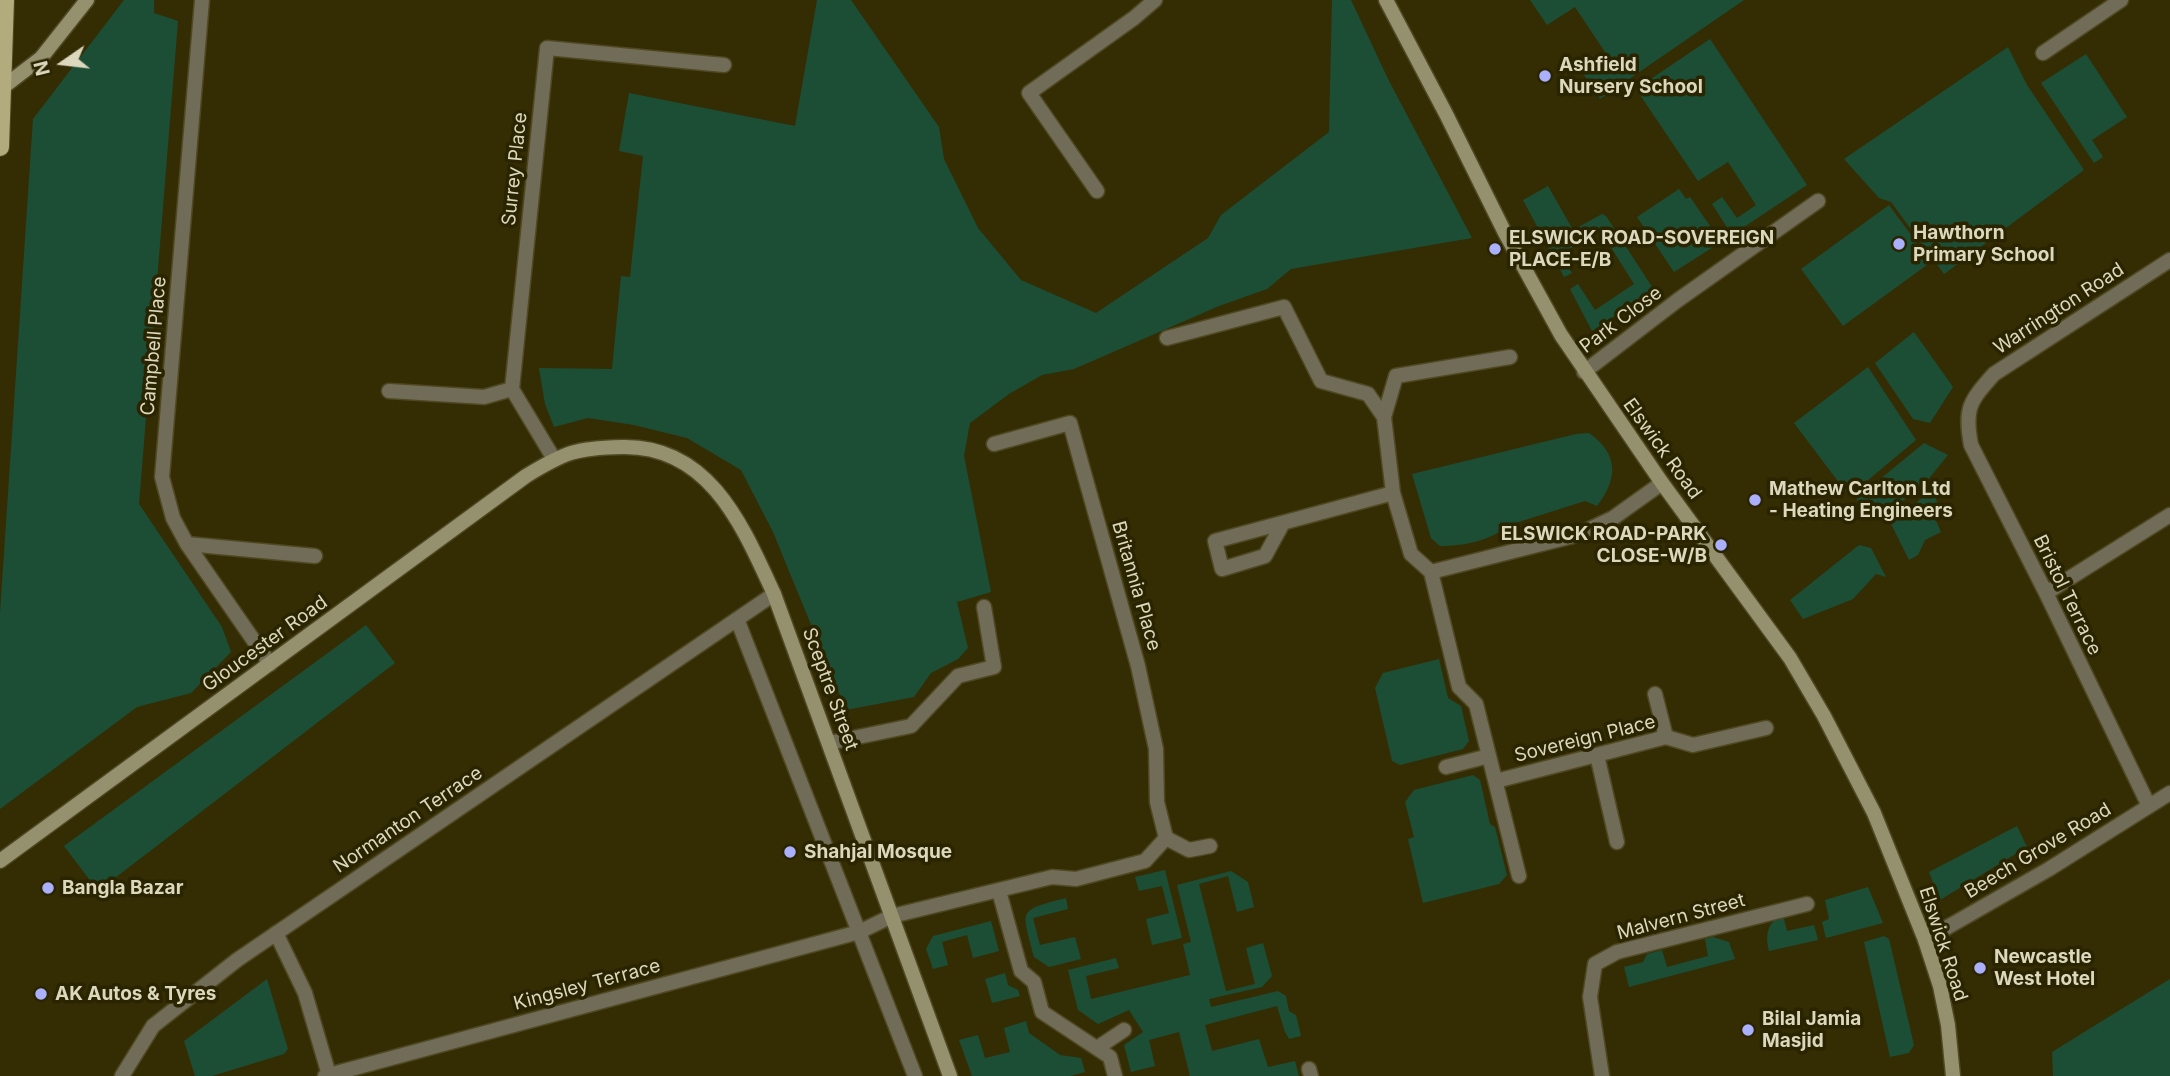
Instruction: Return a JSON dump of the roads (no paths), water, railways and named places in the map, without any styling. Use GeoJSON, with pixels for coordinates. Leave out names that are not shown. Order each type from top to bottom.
{"type":"FeatureCollection","features":[{"type":"Feature","properties":{"kind":"main road"},"geometry":{"type":"LineString","coordinates":[[0,148],[5,0]]}},
{"type":"Feature","properties":{"kind":"street"},"geometry":{"type":"LineString","coordinates":[[2,88],[41,58],[88,0]]}},
{"type":"Feature","properties":{"kind":"street","name":"Campbell Place"},"geometry":{"type":"LineString","coordinates":[[202,0],[162,477],[173,518],[187,544],[270,664]]}},
{"type":"Feature","properties":{"kind":"street"},"geometry":{"type":"LineString","coordinates":[[1097,191],[1029,93],[1134,18],[1154,0]]}},
{"type":"Feature","properties":{"kind":"street","name":"Elswick Road"},"geometry":{"type":"LineString","coordinates":[[1386,0],[1505,233],[1561,335],[1661,484],[1790,658],[1824,716],[1874,813],[1925,940],[1942,999],[1953,1076]]}},
{"type":"Feature","properties":{"kind":"street"},"geometry":{"type":"LineString","coordinates":[[2043,53],[2121,0]]}},
{"type":"Feature","properties":{"kind":"street","name":"Surrey Place"},"geometry":{"type":"LineString","coordinates":[[512,389],[547,48],[724,65]]}},
{"type":"Feature","properties":{"kind":"street","name":"Park Close"},"geometry":{"type":"LineString","coordinates":[[1584,372],[1678,300],[1818,201]]}},
{"type":"Feature","properties":{"kind":"street","name":"Warrington Road"},"geometry":{"type":"LineString","coordinates":[[1973,397],[1994,374],[2170,260]]}},
{"type":"Feature","properties":{"kind":"street"},"geometry":{"type":"LineString","coordinates":[[1167,338],[1283,307],[1321,381],[1367,394],[1384,417]]}},
{"type":"Feature","properties":{"kind":"street","name":"Sovereign Place"},"geometry":{"type":"LineString","coordinates":[[1510,356],[1396,376],[1384,417],[1393,493],[1411,554],[1431,572],[1459,687],[1476,704],[1519,876]]}},
{"type":"Feature","properties":{"kind":"street"},"geometry":{"type":"LineString","coordinates":[[389,391],[484,397],[512,389],[554,459]]}},
{"type":"Feature","properties":{"kind":"street","name":"Bristol Terrace"},"geometry":{"type":"LineString","coordinates":[[1973,397],[1967,421],[1971,445],[2046,593],[2148,806]]}},
{"type":"Feature","properties":{"kind":"street","name":"Britannia Place"},"geometry":{"type":"LineString","coordinates":[[994,444],[1070,423],[1138,666],[1156,749],[1157,802],[1166,838]]}},
{"type":"Feature","properties":{"kind":"street","name":"Sceptre Street"},"geometry":{"type":"LineString","coordinates":[[554,459],[576,449],[641,446],[667,454],[692,467],[712,486],[744,530],[774,594],[950,1076]]}},
{"type":"Feature","properties":{"kind":"street","name":"Gloucester Road"},"geometry":{"type":"LineString","coordinates":[[0,861],[504,492],[554,459]]}},
{"type":"Feature","properties":{"kind":"street"},"geometry":{"type":"LineString","coordinates":[[1431,572],[1577,535],[1613,518],[1661,484]]}},
{"type":"Feature","properties":{"kind":"street"},"geometry":{"type":"LineString","coordinates":[[1283,523],[1265,556],[1222,569],[1215,541],[1393,493]]}},
{"type":"Feature","properties":{"kind":"street"},"geometry":{"type":"LineString","coordinates":[[2046,593],[2170,515]]}},
{"type":"Feature","properties":{"kind":"street"},"geometry":{"type":"LineString","coordinates":[[187,544],[315,556]]}},
{"type":"Feature","properties":{"kind":"street","name":"Normanton Terrace"},"geometry":{"type":"LineString","coordinates":[[122,1076],[153,1026],[237,960],[774,594]]}},
{"type":"Feature","properties":{"kind":"street"},"geometry":{"type":"LineString","coordinates":[[830,743],[911,726],[958,676],[994,667],[984,607]]}},
{"type":"Feature","properties":{"kind":"street"},"geometry":{"type":"LineString","coordinates":[[737,619],[915,1076]]}},
{"type":"Feature","properties":{"kind":"street"},"geometry":{"type":"LineString","coordinates":[[1655,694],[1666,737]]}},
{"type":"Feature","properties":{"kind":"street","name":"Sovereign Place"},"geometry":{"type":"LineString","coordinates":[[1496,781],[1666,737],[1693,745],[1766,727]]}},
{"type":"Feature","properties":{"kind":"street"},"geometry":{"type":"LineString","coordinates":[[1597,755],[1617,842]]}},
{"type":"Feature","properties":{"kind":"street"},"geometry":{"type":"LineString","coordinates":[[1446,767],[1489,756]]}},
{"type":"Feature","properties":{"kind":"street","name":"Beech Grove Road"},"geometry":{"type":"LineString","coordinates":[[1925,940],[2049,869],[2170,793]]}},
{"type":"Feature","properties":{"kind":"street"},"geometry":{"type":"LineString","coordinates":[[892,916],[1052,877],[1076,879],[1145,861],[1166,838],[1189,850],[1210,846]]}},
{"type":"Feature","properties":{"kind":"street"},"geometry":{"type":"LineString","coordinates":[[999,891],[1021,971],[1034,982],[1042,1013],[1110,1056],[1115,1076]]}},
{"type":"Feature","properties":{"kind":"street","name":"Malvern Street"},"geometry":{"type":"LineString","coordinates":[[1602,1076],[1590,997],[1595,964],[1617,952],[1807,904]]}},
{"type":"Feature","properties":{"kind":"street","name":"Kingsley Terrace"},"geometry":{"type":"LineString","coordinates":[[327,1075],[859,932],[892,916]]}},
{"type":"Feature","properties":{"kind":"street"},"geometry":{"type":"LineString","coordinates":[[276,933],[304,993],[327,1075]]}},
{"type":"Feature","properties":{"kind":"street"},"geometry":{"type":"LineString","coordinates":[[1097,1048],[1124,1030]]}},
{"type":"Feature","properties":{"kind":"place","name":"Ashfield Nursery School"},"geometry":{"type":"Point","coordinates":[1545,76]}},
{"type":"Feature","properties":{"kind":"place","name":"Hawthorn Primary School"},"geometry":{"type":"Point","coordinates":[1899,244]}},
{"type":"Feature","properties":{"kind":"place","name":"ELSWICK ROAD-SOVEREIGN PLACE-E/B"},"geometry":{"type":"Point","coordinates":[1495,249]}},
{"type":"Feature","properties":{"kind":"place","name":"Mathew Carlton Ltd - Heating Engineers"},"geometry":{"type":"Point","coordinates":[1755,500]}},
{"type":"Feature","properties":{"kind":"place","name":"ELSWICK ROAD-PARK CLOSE-W/B"},"geometry":{"type":"Point","coordinates":[1721,545]}},
{"type":"Feature","properties":{"kind":"place","name":"Shahjal Mosque"},"geometry":{"type":"Point","coordinates":[790,852]}},
{"type":"Feature","properties":{"kind":"place","name":"Bangla Bazar"},"geometry":{"type":"Point","coordinates":[48,888]}},
{"type":"Feature","properties":{"kind":"place","name":"Newcastle West Hotel"},"geometry":{"type":"Point","coordinates":[1980,968]}},
{"type":"Feature","properties":{"kind":"place","name":"AK Autos & Tyres"},"geometry":{"type":"Point","coordinates":[41,994]}},
{"type":"Feature","properties":{"kind":"place","name":"Bilal Jamia Masjid"},"geometry":{"type":"Point","coordinates":[1748,1030]}}]}
